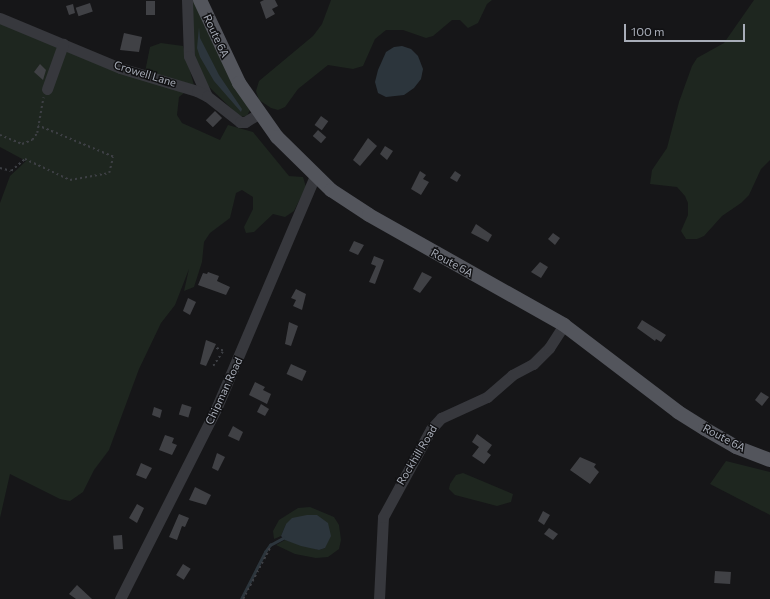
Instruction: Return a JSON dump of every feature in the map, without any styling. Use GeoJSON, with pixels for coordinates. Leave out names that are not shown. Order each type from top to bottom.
{"type":"FeatureCollection","features":[{"type":"Feature","properties":{"kind":"main road","name":"Route 6A"},"geometry":{"type":"LineString","coordinates":[[200,0],[239,83],[277,137],[315,176],[331,190],[369,215],[564,325],[678,412],[736,447],[770,460]]}},
{"type":"Feature","properties":{"kind":"street"},"geometry":{"type":"LineString","coordinates":[[188,0],[189,56],[207,96]]}},
{"type":"Feature","properties":{"kind":"street","name":"Crowell Lane"},"geometry":{"type":"LineString","coordinates":[[0,18],[120,68],[176,84],[207,96],[240,122],[245,122],[260,113]]}},
{"type":"Feature","properties":{"kind":"street"},"geometry":{"type":"LineString","coordinates":[[47,89],[63,44]]}},
{"type":"Feature","properties":{"kind":"street","name":"Chipman Road"},"geometry":{"type":"LineString","coordinates":[[120,599],[216,410],[315,176]]}},
{"type":"Feature","properties":{"kind":"street","name":"Rockhill Road"},"geometry":{"type":"LineString","coordinates":[[379,599],[383,516],[431,429],[441,418],[487,397],[512,375],[533,364],[548,348],[564,325]]}},
{"type":"Feature","properties":{"kind":"path"},"geometry":{"type":"LineString","coordinates":[[0,135],[15,142],[27,144],[32,140],[38,126],[42,100],[47,89]]}},
{"type":"Feature","properties":{"kind":"path"},"geometry":{"type":"LineString","coordinates":[[0,168],[11,171],[25,159],[70,180],[109,173],[114,157],[38,126]]}},
{"type":"Feature","properties":{"kind":"path"},"geometry":{"type":"LineString","coordinates":[[213,366],[222,351],[215,348]]}},
{"type":"Feature","properties":{"kind":"path"},"geometry":{"type":"LineString","coordinates":[[243,599],[272,546]]}},
{"type":"Feature","properties":{"kind":"shaded area"},"geometry":{"type":"Polygon","coordinates":[[[188,0],[196,0],[250,110],[247,116],[240,117],[204,82],[196,66],[188,0]]]}},
{"type":"Feature","properties":{"kind":"shaded area"},"geometry":{"type":"Polygon","coordinates":[[[331,0],[492,0],[487,4],[478,23],[468,28],[460,20],[452,20],[433,36],[426,38],[403,30],[386,30],[375,39],[363,66],[353,69],[328,65],[298,89],[285,107],[278,110],[271,108],[259,100],[256,91],[259,81],[313,36],[322,24],[331,0]]]}},
{"type":"Feature","properties":{"kind":"shaded area"},"geometry":{"type":"Polygon","coordinates":[[[754,0],[770,0],[770,160],[761,169],[749,195],[741,203],[722,216],[704,236],[697,239],[686,239],[681,231],[688,215],[688,203],[685,196],[677,187],[650,184],[652,170],[667,148],[679,102],[692,66],[697,58],[724,43],[754,0]]]}},
{"type":"Feature","properties":{"kind":"shaded area"},"geometry":{"type":"Polygon","coordinates":[[[0,22],[184,93],[179,97],[177,115],[182,123],[220,140],[228,125],[253,132],[289,176],[303,177],[306,187],[294,211],[285,217],[273,214],[254,232],[246,233],[244,227],[253,209],[253,197],[242,190],[236,193],[230,218],[210,233],[204,242],[202,262],[194,287],[184,291],[189,269],[175,305],[161,323],[139,369],[109,450],[94,470],[83,492],[70,501],[60,499],[10,474],[0,518],[0,203],[10,176],[26,161],[0,147],[0,22]]]}},
{"type":"Feature","properties":{"kind":"shaded area"},"geometry":{"type":"Polygon","coordinates":[[[199,27],[200,38],[219,75],[242,109],[241,112],[214,81],[200,57],[197,48],[199,27]]]}},
{"type":"Feature","properties":{"kind":"shaded area"},"geometry":{"type":"Polygon","coordinates":[[[161,43],[183,46],[194,85],[145,72],[150,47],[161,43]]]}},
{"type":"Feature","properties":{"kind":"shaded area"},"geometry":{"type":"Polygon","coordinates":[[[402,46],[411,49],[418,56],[423,69],[421,79],[414,88],[404,95],[386,97],[378,93],[375,82],[378,70],[386,52],[394,47],[402,46]]]}},
{"type":"Feature","properties":{"kind":"shaded area"},"geometry":{"type":"Polygon","coordinates":[[[726,461],[770,472],[770,515],[710,484],[726,461]]]}},
{"type":"Feature","properties":{"kind":"shaded area"},"geometry":{"type":"Polygon","coordinates":[[[463,473],[513,494],[511,502],[497,506],[455,495],[449,489],[450,484],[456,475],[463,473]]]}},
{"type":"Feature","properties":{"kind":"shaded area"},"geometry":{"type":"Polygon","coordinates":[[[310,507],[334,517],[339,525],[341,540],[339,549],[328,557],[316,558],[295,554],[276,545],[285,540],[319,550],[325,548],[286,524],[281,536],[274,539],[273,531],[279,520],[298,508],[310,507]]]}},
{"type":"Feature","properties":{"kind":"shaded area"},"geometry":{"type":"Polygon","coordinates":[[[317,515],[328,523],[331,536],[325,548],[319,550],[301,546],[285,540],[281,536],[286,524],[292,518],[317,515]]]}},
{"type":"Feature","properties":{"kind":"building"},"geometry":{"type":"Polygon","coordinates":[[[264,0],[275,0],[278,6],[272,9],[275,14],[266,19],[260,2],[264,0]]]}},
{"type":"Feature","properties":{"kind":"building"},"geometry":{"type":"Polygon","coordinates":[[[146,1],[155,1],[155,15],[146,15],[146,1]]]}},
{"type":"Feature","properties":{"kind":"building"},"geometry":{"type":"Polygon","coordinates":[[[90,3],[93,12],[79,16],[76,8],[90,3]]]}},
{"type":"Feature","properties":{"kind":"building"},"geometry":{"type":"Polygon","coordinates":[[[73,4],[75,13],[69,15],[66,6],[73,4]]]}},
{"type":"Feature","properties":{"kind":"building"},"geometry":{"type":"Polygon","coordinates":[[[124,33],[142,37],[139,52],[120,50],[124,33]]]}},
{"type":"Feature","properties":{"kind":"building"},"geometry":{"type":"Polygon","coordinates":[[[40,64],[46,70],[43,80],[34,72],[40,64]]]}},
{"type":"Feature","properties":{"kind":"building"},"geometry":{"type":"Polygon","coordinates":[[[215,111],[222,118],[213,127],[206,120],[215,111]]]}},
{"type":"Feature","properties":{"kind":"building"},"geometry":{"type":"Polygon","coordinates":[[[321,116],[328,121],[322,130],[315,125],[321,116]]]}},
{"type":"Feature","properties":{"kind":"building"},"geometry":{"type":"Polygon","coordinates":[[[318,130],[326,137],[321,143],[313,136],[318,130]]]}},
{"type":"Feature","properties":{"kind":"building"},"geometry":{"type":"Polygon","coordinates":[[[368,138],[377,146],[360,166],[353,160],[368,138]]]}},
{"type":"Feature","properties":{"kind":"building"},"geometry":{"type":"Polygon","coordinates":[[[385,146],[393,151],[387,160],[380,154],[385,146]]]}},
{"type":"Feature","properties":{"kind":"building"},"geometry":{"type":"Polygon","coordinates":[[[420,171],[426,175],[423,179],[429,182],[421,195],[411,189],[420,171]]]}},
{"type":"Feature","properties":{"kind":"building"},"geometry":{"type":"Polygon","coordinates":[[[455,171],[461,175],[457,182],[450,178],[455,171]]]}},
{"type":"Feature","properties":{"kind":"building"},"geometry":{"type":"Polygon","coordinates":[[[476,224],[492,235],[488,242],[471,233],[476,224]]]}},
{"type":"Feature","properties":{"kind":"building"},"geometry":{"type":"Polygon","coordinates":[[[553,233],[560,238],[555,245],[548,239],[553,233]]]}},
{"type":"Feature","properties":{"kind":"building"},"geometry":{"type":"Polygon","coordinates":[[[354,241],[364,245],[358,255],[349,251],[354,241]]]}},
{"type":"Feature","properties":{"kind":"building"},"geometry":{"type":"Polygon","coordinates":[[[374,256],[384,260],[375,284],[369,282],[376,266],[371,264],[374,256]]]}},
{"type":"Feature","properties":{"kind":"building"},"geometry":{"type":"Polygon","coordinates":[[[540,262],[548,267],[541,278],[531,272],[540,262]]]}},
{"type":"Feature","properties":{"kind":"building"},"geometry":{"type":"Polygon","coordinates":[[[208,272],[219,276],[217,281],[230,287],[226,295],[198,285],[203,273],[207,274],[208,272]]]}},
{"type":"Feature","properties":{"kind":"building"},"geometry":{"type":"Polygon","coordinates":[[[422,272],[432,277],[420,293],[413,289],[422,272]]]}},
{"type":"Feature","properties":{"kind":"building"},"geometry":{"type":"Polygon","coordinates":[[[296,289],[306,294],[302,310],[293,306],[296,300],[291,298],[296,289]]]}},
{"type":"Feature","properties":{"kind":"building"},"geometry":{"type":"Polygon","coordinates":[[[188,298],[196,302],[190,315],[183,311],[188,298]]]}},
{"type":"Feature","properties":{"kind":"building"},"geometry":{"type":"Polygon","coordinates":[[[642,320],[666,335],[661,342],[656,339],[655,341],[637,328],[642,320]]]}},
{"type":"Feature","properties":{"kind":"building"},"geometry":{"type":"Polygon","coordinates":[[[289,322],[298,326],[291,346],[285,344],[289,322]]]}},
{"type":"Feature","properties":{"kind":"building"},"geometry":{"type":"Polygon","coordinates":[[[206,340],[216,344],[206,366],[200,364],[206,340]]]}},
{"type":"Feature","properties":{"kind":"building"},"geometry":{"type":"Polygon","coordinates":[[[291,364],[307,371],[302,381],[287,374],[291,364]]]}},
{"type":"Feature","properties":{"kind":"building"},"geometry":{"type":"Polygon","coordinates":[[[255,382],[265,387],[263,390],[271,394],[267,404],[249,395],[255,382]]]}},
{"type":"Feature","properties":{"kind":"building"},"geometry":{"type":"Polygon","coordinates":[[[761,392],[769,397],[762,406],[755,400],[761,392]]]}},
{"type":"Feature","properties":{"kind":"building"},"geometry":{"type":"Polygon","coordinates":[[[182,404],[192,407],[188,417],[179,415],[182,404]]]}},
{"type":"Feature","properties":{"kind":"building"},"geometry":{"type":"Polygon","coordinates":[[[261,404],[269,409],[265,416],[257,412],[261,404]]]}},
{"type":"Feature","properties":{"kind":"building"},"geometry":{"type":"Polygon","coordinates":[[[154,407],[162,410],[160,418],[152,415],[154,407]]]}},
{"type":"Feature","properties":{"kind":"building"},"geometry":{"type":"Polygon","coordinates":[[[233,426],[243,432],[239,441],[228,436],[233,426]]]}},
{"type":"Feature","properties":{"kind":"building"},"geometry":{"type":"Polygon","coordinates":[[[477,434],[492,445],[487,452],[491,455],[484,464],[472,456],[479,447],[472,442],[477,434]]]}},
{"type":"Feature","properties":{"kind":"building"},"geometry":{"type":"Polygon","coordinates":[[[165,435],[174,438],[172,443],[177,445],[172,455],[159,450],[165,435]]]}},
{"type":"Feature","properties":{"kind":"building"},"geometry":{"type":"Polygon","coordinates":[[[217,453],[225,457],[218,471],[212,468],[217,453]]]}},
{"type":"Feature","properties":{"kind":"building"},"geometry":{"type":"Polygon","coordinates":[[[580,457],[596,464],[594,467],[599,472],[590,484],[570,470],[580,457]]]}},
{"type":"Feature","properties":{"kind":"building"},"geometry":{"type":"Polygon","coordinates":[[[141,463],[152,468],[146,479],[136,475],[141,463]]]}},
{"type":"Feature","properties":{"kind":"building"},"geometry":{"type":"Polygon","coordinates":[[[195,487],[211,495],[206,505],[189,500],[195,487]]]}},
{"type":"Feature","properties":{"kind":"building"},"geometry":{"type":"Polygon","coordinates":[[[137,504],[144,508],[137,523],[129,518],[137,504]]]}},
{"type":"Feature","properties":{"kind":"building"},"geometry":{"type":"Polygon","coordinates":[[[543,511],[550,515],[544,525],[538,521],[543,511]]]}},
{"type":"Feature","properties":{"kind":"building"},"geometry":{"type":"Polygon","coordinates":[[[179,514],[189,518],[185,527],[182,526],[177,540],[169,537],[179,514]]]}},
{"type":"Feature","properties":{"kind":"building"},"geometry":{"type":"Polygon","coordinates":[[[549,528],[558,534],[553,540],[544,534],[549,528]]]}},
{"type":"Feature","properties":{"kind":"building"},"geometry":{"type":"Polygon","coordinates":[[[122,535],[123,549],[114,550],[113,536],[122,535]]]}},
{"type":"Feature","properties":{"kind":"building"},"geometry":{"type":"Polygon","coordinates":[[[183,564],[191,569],[184,580],[176,575],[183,564]]]}},
{"type":"Feature","properties":{"kind":"building"},"geometry":{"type":"Polygon","coordinates":[[[715,571],[731,572],[730,584],[714,583],[715,571]]]}},
{"type":"Feature","properties":{"kind":"building"},"geometry":{"type":"Polygon","coordinates":[[[77,585],[92,599],[76,599],[69,594],[77,585]]]}},
{"type":"Feature","properties":{"kind":"waterway"},"geometry":{"type":"LineString","coordinates":[[241,599],[265,552],[270,545],[283,538]]}}]}
